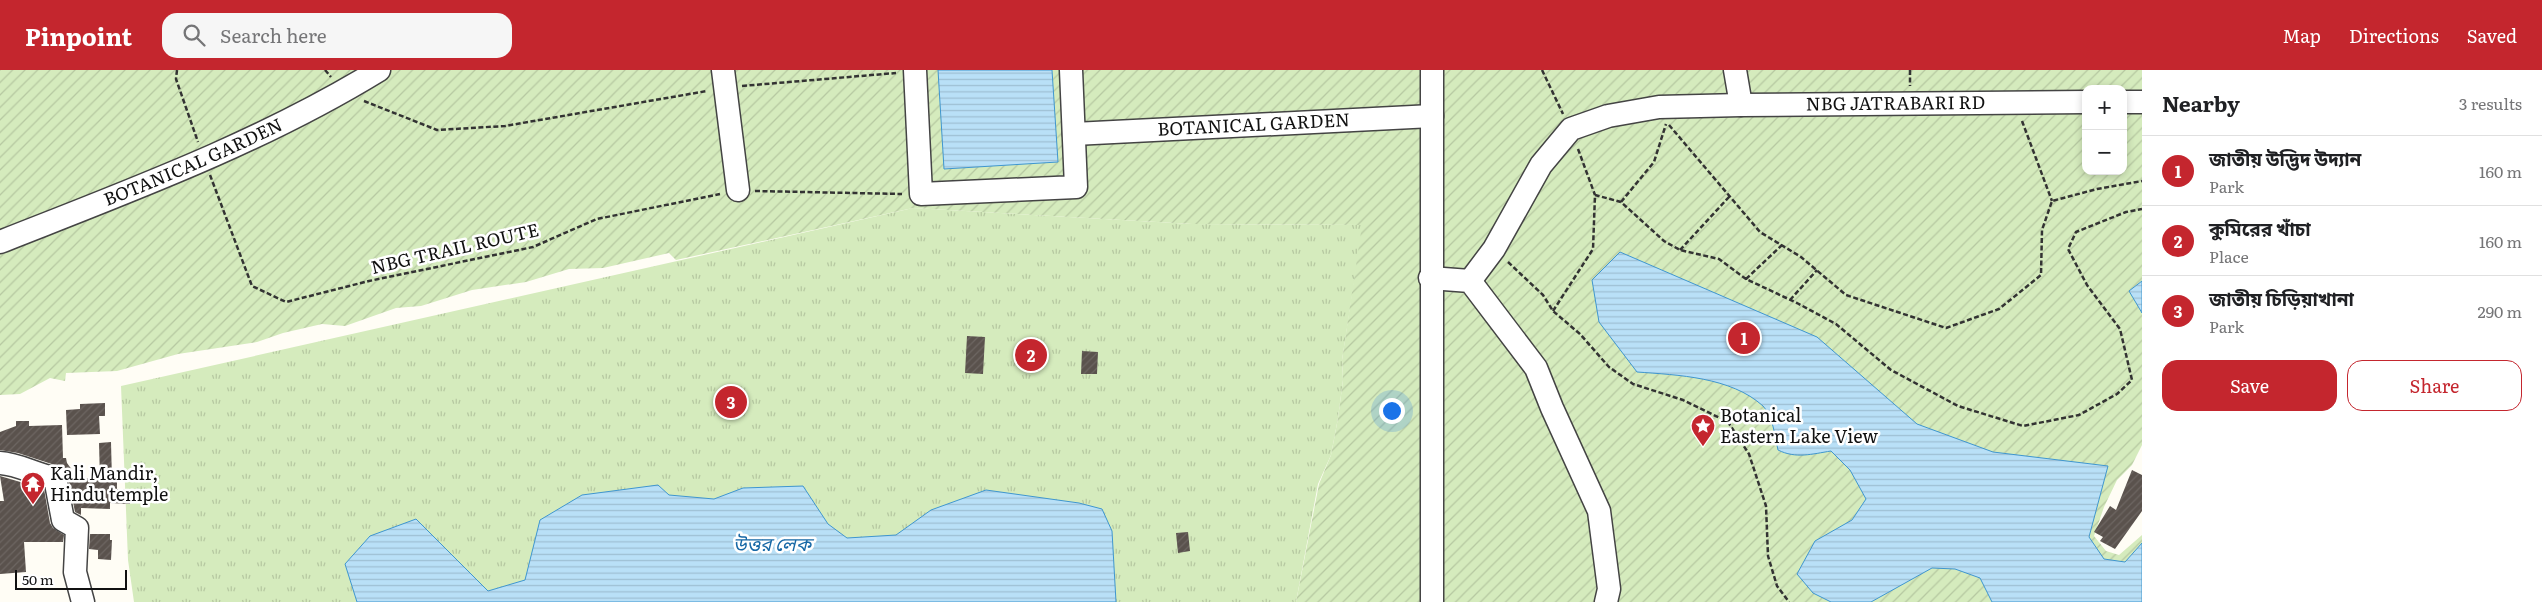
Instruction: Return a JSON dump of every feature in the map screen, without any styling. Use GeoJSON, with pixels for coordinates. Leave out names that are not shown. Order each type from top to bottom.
{"type":"FeatureCollection","features":[{"type":"Feature","properties":{"kind":"street","name":"BOTANICAL GARDEN"},"geometry":{"type":"LineString","coordinates":[[0,242],[205,160],[342,92],[379,70]]}},
{"type":"Feature","properties":{"kind":"street"},"geometry":{"type":"LineString","coordinates":[[915,71],[921,194],[1076,186],[1071,70]]}},
{"type":"Feature","properties":{"kind":"street"},"geometry":{"type":"LineString","coordinates":[[1432,70],[1430,278],[1432,602]]}},
{"type":"Feature","properties":{"kind":"street"},"geometry":{"type":"LineString","coordinates":[[1735,70],[1741,105]]}},
{"type":"Feature","properties":{"kind":"street"},"geometry":{"type":"LineString","coordinates":[[725,79],[738,190]]}},
{"type":"Feature","properties":{"kind":"street","name":"NBG JATRABARI RD"},"geometry":{"type":"LineString","coordinates":[[1470,281],[1494,249],[1541,165],[1571,129],[1608,116],[1659,107],[2082,102]]}},
{"type":"Feature","properties":{"kind":"street"},"geometry":{"type":"LineString","coordinates":[[2127,102],[2142,102]]}},
{"type":"Feature","properties":{"kind":"street","name":"BOTANICAL GARDEN"},"geometry":{"type":"LineString","coordinates":[[1074,134],[1432,116]]}},
{"type":"Feature","properties":{"kind":"street"},"geometry":{"type":"LineString","coordinates":[[1430,278],[1470,281],[1536,368],[1552,408],[1599,510],[1610,589],[1606,602]]}},
{"type":"Feature","properties":{"kind":"street"},"geometry":{"type":"LineString","coordinates":[[0,463],[9,463],[37,475],[55,478],[63,520],[78,528],[75,572],[82,602]]}},
{"type":"Feature","properties":{"kind":"path","name":"NBG TRAIL ROUTE"},"geometry":{"type":"LineString","coordinates":[[177,70],[176,79],[252,286],[286,302],[369,281],[533,247],[597,219],[738,190],[921,194]]}},
{"type":"Feature","properties":{"kind":"path"},"geometry":{"type":"LineString","coordinates":[[325,70],[342,92],[437,130],[505,126],[725,79],[915,71]]}},
{"type":"Feature","properties":{"kind":"path"},"geometry":{"type":"LineString","coordinates":[[1621,202],[1654,162],[1667,122],[1760,232],[1801,257],[1846,295],[1946,328],[1999,308],[2041,275],[2042,230],[2052,201],[2015,103]]}},
{"type":"Feature","properties":{"kind":"path"},"geometry":{"type":"LineString","coordinates":[[2052,201],[2097,189],[2142,181]]}},
{"type":"Feature","properties":{"kind":"path"},"geometry":{"type":"LineString","coordinates":[[1553,311],[1593,249],[1595,194],[1621,202],[1664,241],[1680,250],[1719,259],[1746,279],[1836,324],[1891,370],[1958,406],[2022,426],[2078,415],[2117,394],[2132,380],[2120,329],[2088,285],[2068,249],[2076,232],[2126,212],[2142,209]]}},
{"type":"Feature","properties":{"kind":"path"},"geometry":{"type":"LineString","coordinates":[[1680,250],[1729,197]]}},
{"type":"Feature","properties":{"kind":"path"},"geometry":{"type":"LineString","coordinates":[[1746,279],[1782,245]]}},
{"type":"Feature","properties":{"kind":"path"},"geometry":{"type":"LineString","coordinates":[[1494,249],[1543,295],[1553,311],[1580,334],[1609,367],[1633,384],[1683,400],[1728,422],[1749,454],[1766,506],[1768,556],[1776,586],[1789,602]]}},
{"type":"Feature","properties":{"kind":"path"},"geometry":{"type":"LineString","coordinates":[[1790,300],[1817,270]]}},
{"type":"Feature","properties":{"kind":"green space"},"geometry":{"type":"Polygon","coordinates":[[[0,70],[2142,70],[2142,445],[2132,465],[2117,480],[2104,507],[2094,536],[2106,551],[2119,555],[2142,535],[2142,602],[1296,602],[1319,484],[1331,455],[1338,418],[1343,380],[1342,360],[1362,225],[1192,224],[913,208],[676,260],[669,253],[603,268],[569,269],[526,282],[472,290],[421,306],[396,308],[345,326],[322,324],[283,333],[257,342],[178,354],[117,371],[66,373],[65,381],[50,378],[20,394],[0,395],[0,70]]]}},
{"type":"Feature","properties":{"kind":"green space"},"geometry":{"type":"Polygon","coordinates":[[[913,208],[1192,224],[1363,225],[1342,360],[1343,380],[1338,418],[1331,455],[1318,484],[1296,602],[134,602],[128,560],[121,386],[913,208]]]}},
{"type":"Feature","properties":{"kind":"water"},"geometry":{"type":"Polygon","coordinates":[[[938,70],[1052,70],[1058,162],[944,169],[938,70]]]}},
{"type":"Feature","properties":{"kind":"water"},"geometry":{"type":"Polygon","coordinates":[[[1620,252],[1817,337],[1917,424],[1993,452],[2108,466],[2089,537],[2104,559],[2125,562],[2142,543],[2142,602],[1992,602],[1980,578],[1955,569],[1932,568],[1871,602],[1831,602],[1813,593],[1797,574],[1815,541],[1852,520],[1866,499],[1850,470],[1831,451],[1798,455],[1778,450],[1773,427],[1766,410],[1750,396],[1736,389],[1720,383],[1686,376],[1637,372],[1599,322],[1592,280],[1620,252]]]}},
{"type":"Feature","properties":{"kind":"water"},"geometry":{"type":"Polygon","coordinates":[[[2142,281],[2142,313],[2129,291],[2142,281]]]}},
{"type":"Feature","properties":{"kind":"water","name":"উত্তর লেক"},"geometry":{"type":"Polygon","coordinates":[[[658,485],[669,495],[714,499],[743,488],[803,486],[828,524],[847,538],[896,535],[931,510],[986,490],[1079,503],[1102,509],[1112,531],[1116,602],[357,602],[345,564],[370,536],[416,519],[488,591],[525,580],[540,520],[582,495],[658,485]]]}},
{"type":"Feature","properties":{"kind":"building"},"geometry":{"type":"Polygon","coordinates":[[[967,336],[985,337],[983,374],[965,373],[967,336]]]}},
{"type":"Feature","properties":{"kind":"building"},"geometry":{"type":"Polygon","coordinates":[[[1082,351],[1098,352],[1097,374],[1081,374],[1082,351]]]}},
{"type":"Feature","properties":{"kind":"building"},"geometry":{"type":"Polygon","coordinates":[[[105,403],[105,416],[99,416],[100,434],[67,435],[66,410],[80,409],[80,404],[105,403]]]}},
{"type":"Feature","properties":{"kind":"building"},"geometry":{"type":"Polygon","coordinates":[[[16,421],[29,421],[29,426],[62,425],[63,458],[66,458],[67,463],[78,478],[100,479],[99,443],[111,442],[112,480],[117,480],[117,489],[130,490],[130,504],[110,503],[110,509],[81,508],[81,515],[75,512],[68,476],[64,468],[18,453],[0,450],[0,432],[16,426],[16,421]]]}},
{"type":"Feature","properties":{"kind":"building"},"geometry":{"type":"Polygon","coordinates":[[[2132,470],[2142,475],[2142,511],[2115,549],[2100,541],[2103,537],[2094,532],[2110,506],[2116,510],[2132,470]]]}},
{"type":"Feature","properties":{"kind":"building"},"geometry":{"type":"Polygon","coordinates":[[[0,476],[44,489],[50,523],[53,528],[64,535],[63,542],[24,542],[26,572],[0,574],[0,501],[4,501],[0,476]]]}},
{"type":"Feature","properties":{"kind":"building"},"geometry":{"type":"Polygon","coordinates":[[[1188,532],[1190,551],[1178,553],[1176,533],[1188,532]]]}},
{"type":"Feature","properties":{"kind":"building"},"geometry":{"type":"Polygon","coordinates":[[[90,534],[110,534],[110,540],[112,540],[111,560],[98,559],[98,550],[89,549],[90,534]]]}},
{"type":"Feature","properties":{"kind":"place","name":"জাতীয় উদ্ভিদ উদ্যান"},"geometry":{"type":"Point","coordinates":[1744,338]}},
{"type":"Feature","properties":{"kind":"place","name":"কুমিরের খাঁচা"},"geometry":{"type":"Point","coordinates":[1031,355]}},
{"type":"Feature","properties":{"kind":"place","name":"জাতীয় চিড়িয়াখানা"},"geometry":{"type":"Point","coordinates":[731,402]}},
{"type":"Feature","properties":{"kind":"place","name":"Botanical Eastern Lake View"},"geometry":{"type":"Point","coordinates":[1703,447]}},
{"type":"Feature","properties":{"kind":"place","name":"Kali Mandir, Hindu temple"},"geometry":{"type":"Point","coordinates":[33,505]}}]}
